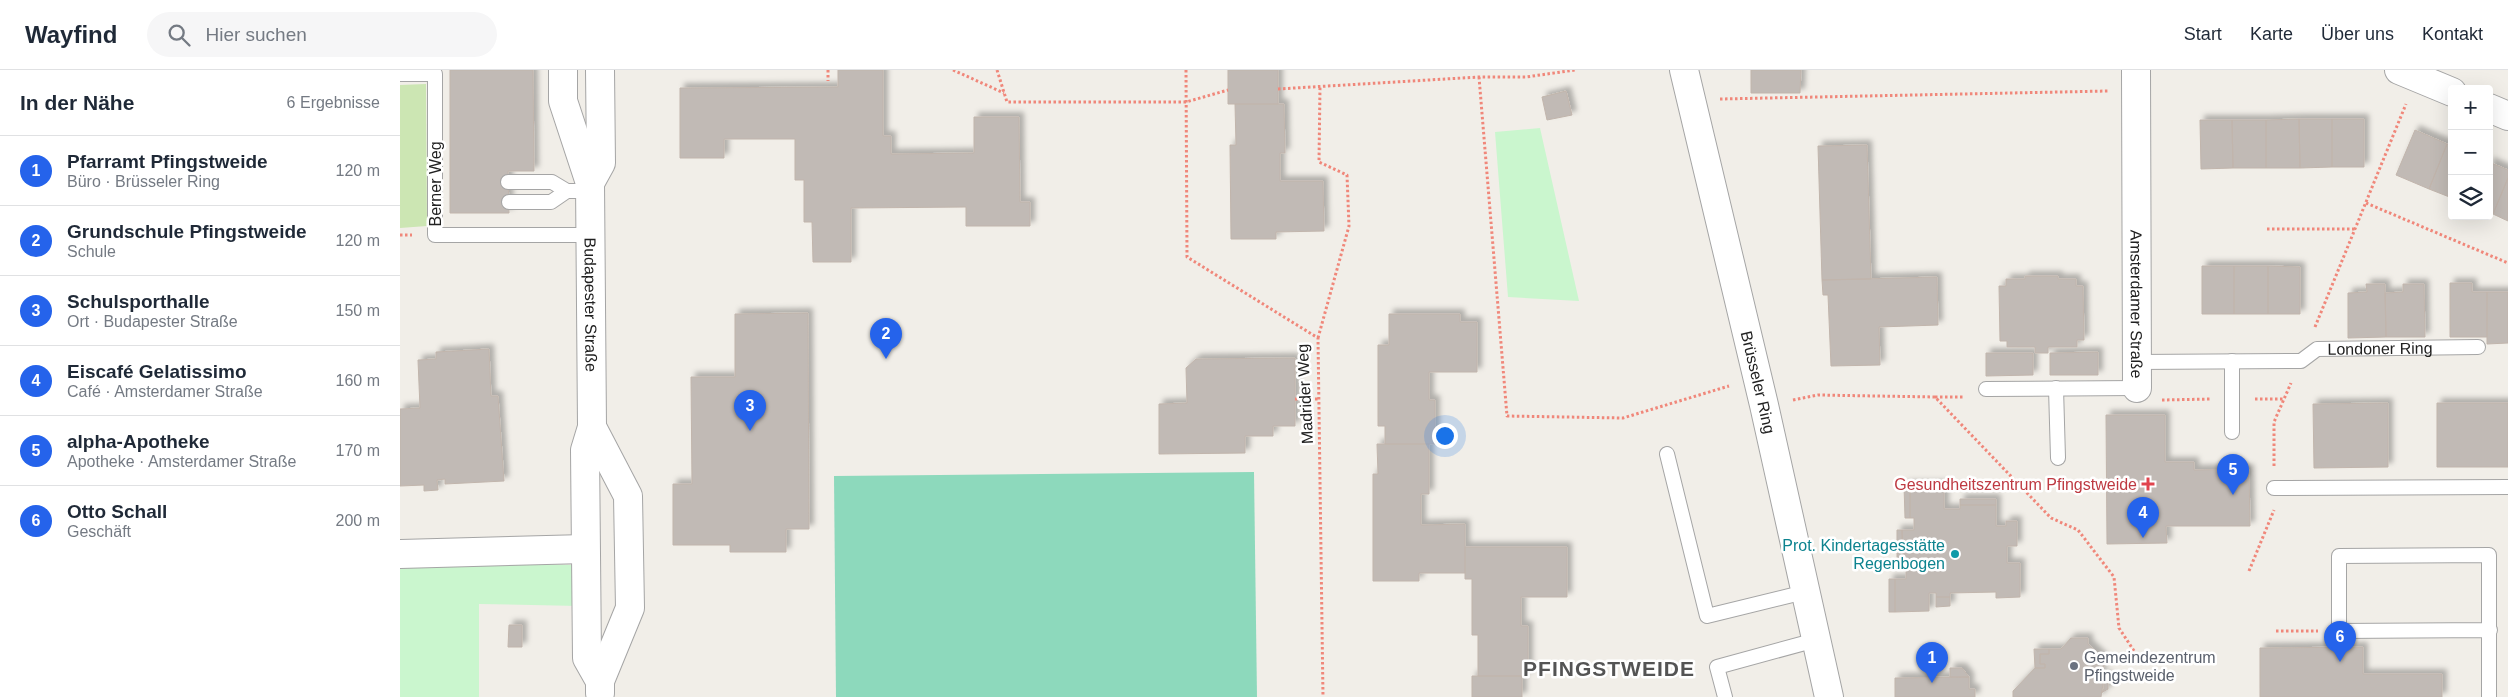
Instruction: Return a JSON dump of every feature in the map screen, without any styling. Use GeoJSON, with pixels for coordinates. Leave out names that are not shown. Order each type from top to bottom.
{"type":"FeatureCollection","features":[{"type":"Feature","properties":{"kind":"street","name":"Budapester Straße"},"geometry":{"type":"LineString","coordinates":[[563,70],[563,101],[583,188],[591,235],[592,427],[585,450],[587,658],[600,689]]}},
{"type":"Feature","properties":{"kind":"street","name":"Budapester Straße"},"geometry":{"type":"LineString","coordinates":[[583,188],[601,163],[600,70]]}},
{"type":"Feature","properties":{"kind":"street","name":"Brüsseler Ring"},"geometry":{"type":"LineString","coordinates":[[1684,70],[1764,405],[1829,697]]}},
{"type":"Feature","properties":{"kind":"street"},"geometry":{"type":"LineString","coordinates":[[2408,74],[2448,90]]}},
{"type":"Feature","properties":{"kind":"street","name":"Amsterdamer Straße"},"geometry":{"type":"LineString","coordinates":[[2136,80],[2136,375]]}},
{"type":"Feature","properties":{"kind":"street"},"geometry":{"type":"LineString","coordinates":[[2493,110],[2508,116]]}},
{"type":"Feature","properties":{"kind":"street","name":"Budapester Straße"},"geometry":{"type":"LineString","coordinates":[[592,427],[628,496],[630,608],[600,689]]}},
{"type":"Feature","properties":{"kind":"street"},"geometry":{"type":"LineString","coordinates":[[400,554],[585,549]]}},
{"type":"Feature","properties":{"kind":"lane","name":"Berner Weg"},"geometry":{"type":"LineString","coordinates":[[400,74],[435,74],[435,235],[591,235]]}},
{"type":"Feature","properties":{"kind":"lane"},"geometry":{"type":"LineString","coordinates":[[508,182],[552,182],[583,188]]}},
{"type":"Feature","properties":{"kind":"lane"},"geometry":{"type":"LineString","coordinates":[[509,202],[551,202],[583,188]]}},
{"type":"Feature","properties":{"kind":"lane","name":"Londoner Ring"},"geometry":{"type":"LineString","coordinates":[[2136,375],[2232,361],[2301,360],[2317,349],[2478,347]]}},
{"type":"Feature","properties":{"kind":"lane"},"geometry":{"type":"LineString","coordinates":[[2232,361],[2232,432]]}},
{"type":"Feature","properties":{"kind":"lane","name":"Amsterdamer Straße"},"geometry":{"type":"LineString","coordinates":[[1986,389],[2056,388],[2136,375]]}},
{"type":"Feature","properties":{"kind":"lane"},"geometry":{"type":"LineString","coordinates":[[2056,388],[2058,458]]}},
{"type":"Feature","properties":{"kind":"lane"},"geometry":{"type":"LineString","coordinates":[[1667,454],[1707,616],[1805,592]]}},
{"type":"Feature","properties":{"kind":"lane"},"geometry":{"type":"LineString","coordinates":[[2274,488],[2508,487]]}},
{"type":"Feature","properties":{"kind":"lane"},"geometry":{"type":"LineString","coordinates":[[2489,697],[2490,630],[2489,555],[2339,556],[2339,630],[2490,630]]}},
{"type":"Feature","properties":{"kind":"lane"},"geometry":{"type":"LineString","coordinates":[[1725,697],[1717,667],[1816,640]]}},
{"type":"Feature","properties":{"kind":"path"},"geometry":{"type":"LineString","coordinates":[[828,70],[828,81]]}},
{"type":"Feature","properties":{"kind":"path"},"geometry":{"type":"LineString","coordinates":[[953,70],[1004,93]]}},
{"type":"Feature","properties":{"kind":"path"},"geometry":{"type":"LineString","coordinates":[[997,70],[1007,102],[1186,102],[1228,90]]}},
{"type":"Feature","properties":{"kind":"path","name":"Madrider Weg"},"geometry":{"type":"LineString","coordinates":[[1186,70],[1187,257],[1318,338],[1323,697]]}},
{"type":"Feature","properties":{"kind":"path"},"geometry":{"type":"LineString","coordinates":[[1278,89],[1479,78],[1526,78],[1575,70]]}},
{"type":"Feature","properties":{"kind":"path"},"geometry":{"type":"LineString","coordinates":[[2249,571],[2274,511],[2274,422],[2366,203],[2408,74]]}},
{"type":"Feature","properties":{"kind":"path"},"geometry":{"type":"LineString","coordinates":[[1479,78],[1507,416],[1624,418],[1757,378]]}},
{"type":"Feature","properties":{"kind":"path"},"geometry":{"type":"LineString","coordinates":[[1692,100],[2136,80]]}},
{"type":"Feature","properties":{"kind":"path"},"geometry":{"type":"LineString","coordinates":[[1318,338],[1349,226],[1347,175],[1319,162],[1320,86]]}},
{"type":"Feature","properties":{"kind":"path"},"geometry":{"type":"LineString","coordinates":[[2366,203],[2508,263]]}},
{"type":"Feature","properties":{"kind":"path"},"geometry":{"type":"LineString","coordinates":[[2267,228],[2355,229]]}},
{"type":"Feature","properties":{"kind":"path"},"geometry":{"type":"LineString","coordinates":[[1764,405],[1818,395],[1973,397],[1986,389]]}},
{"type":"Feature","properties":{"kind":"path"},"geometry":{"type":"LineString","coordinates":[[1935,397],[2051,518],[2078,530],[2114,577],[2119,628],[2140,660]]}},
{"type":"Feature","properties":{"kind":"path"},"geometry":{"type":"LineString","coordinates":[[1295,399],[1319,399]]}},
{"type":"Feature","properties":{"kind":"path"},"geometry":{"type":"LineString","coordinates":[[2276,630],[2339,630]]}},
{"type":"Feature","properties":{"kind":"green space"},"geometry":{"type":"Polygon","coordinates":[[[426,84],[427,226],[400,228],[400,85],[426,84]]]}},
{"type":"Feature","properties":{"kind":"green space"},"geometry":{"type":"Polygon","coordinates":[[[1540,128],[1579,301],[1508,297],[1495,132],[1540,128]]]}},
{"type":"Feature","properties":{"kind":"green space"},"geometry":{"type":"Polygon","coordinates":[[[1254,472],[1257,697],[836,697],[834,476],[1254,472]]]}},
{"type":"Feature","properties":{"kind":"green space"},"geometry":{"type":"Polygon","coordinates":[[[400,562],[579,565],[579,606],[479,604],[479,697],[400,697],[400,562]]]}},
{"type":"Feature","properties":{"kind":"building"},"geometry":{"type":"Polygon","coordinates":[[[450,70],[533,70],[534,171],[508,171],[509,213],[450,213],[450,70]]]}},
{"type":"Feature","properties":{"kind":"building"},"geometry":{"type":"Polygon","coordinates":[[[838,70],[883,70],[883,136],[891,136],[891,154],[974,153],[974,117],[1019,117],[1020,202],[1030,202],[1030,226],[966,226],[966,207],[851,208],[851,262],[813,262],[812,222],[804,222],[804,180],[795,180],[795,139],[724,139],[724,158],[680,158],[680,88],[838,87],[838,70]]]}},
{"type":"Feature","properties":{"kind":"building"},"geometry":{"type":"Polygon","coordinates":[[[1228,70],[1278,70],[1278,104],[1228,104],[1228,70]]]}},
{"type":"Feature","properties":{"kind":"building"},"geometry":{"type":"Polygon","coordinates":[[[1751,70],[1801,70],[1800,93],[1751,93],[1751,70]]]}},
{"type":"Feature","properties":{"kind":"building"},"geometry":{"type":"Polygon","coordinates":[[[1566,91],[1572,115],[1547,120],[1542,97],[1566,91]]]}},
{"type":"Feature","properties":{"kind":"building"},"geometry":{"type":"Polygon","coordinates":[[[1235,104],[1284,104],[1285,153],[1280,153],[1280,181],[1323,181],[1324,231],[1276,232],[1276,239],[1231,239],[1230,145],[1236,145],[1235,104]]]}},
{"type":"Feature","properties":{"kind":"building"},"geometry":{"type":"Polygon","coordinates":[[[2299,119],[2332,119],[2332,167],[2300,168],[2299,119]]]}},
{"type":"Feature","properties":{"kind":"building"},"geometry":{"type":"Polygon","coordinates":[[[2299,119],[2300,168],[2266,168],[2266,120],[2299,119]]]}},
{"type":"Feature","properties":{"kind":"building"},"geometry":{"type":"Polygon","coordinates":[[[2332,119],[2364,119],[2364,167],[2332,167],[2332,119]]]}},
{"type":"Feature","properties":{"kind":"building"},"geometry":{"type":"Polygon","coordinates":[[[2200,120],[2232,120],[2233,168],[2201,169],[2200,120]]]}},
{"type":"Feature","properties":{"kind":"building"},"geometry":{"type":"Polygon","coordinates":[[[2232,120],[2266,120],[2266,168],[2233,168],[2232,120]]]}},
{"type":"Feature","properties":{"kind":"building"},"geometry":{"type":"Polygon","coordinates":[[[2415,130],[2447,144],[2429,189],[2396,175],[2415,130]]]}},
{"type":"Feature","properties":{"kind":"building"},"geometry":{"type":"Polygon","coordinates":[[[2447,144],[2448,144],[2448,196],[2429,189],[2447,144]]]}},
{"type":"Feature","properties":{"kind":"building"},"geometry":{"type":"Polygon","coordinates":[[[1867,145],[1871,279],[1822,280],[1818,146],[1867,145]]]}},
{"type":"Feature","properties":{"kind":"building"},"geometry":{"type":"Polygon","coordinates":[[[2493,164],[2508,170],[2508,178],[2493,214],[2493,164]]]}},
{"type":"Feature","properties":{"kind":"building"},"geometry":{"type":"Polygon","coordinates":[[[2508,178],[2508,221],[2493,214],[2508,178]]]}},
{"type":"Feature","properties":{"kind":"building"},"geometry":{"type":"Polygon","coordinates":[[[2202,266],[2234,266],[2234,314],[2202,314],[2202,266]]]}},
{"type":"Feature","properties":{"kind":"building"},"geometry":{"type":"Polygon","coordinates":[[[2234,266],[2268,266],[2268,314],[2234,314],[2234,266]]]}},
{"type":"Feature","properties":{"kind":"building"},"geometry":{"type":"Polygon","coordinates":[[[2268,266],[2300,267],[2300,314],[2268,314],[2268,266]]]}},
{"type":"Feature","properties":{"kind":"building"},"geometry":{"type":"Polygon","coordinates":[[[2025,276],[2058,276],[2058,279],[2076,279],[2076,286],[2083,286],[2084,340],[2077,340],[2077,347],[2048,347],[2048,353],[2035,353],[2035,347],[2007,347],[2007,341],[2000,341],[1999,286],[2006,286],[2006,279],[2025,279],[2025,276]]]}},
{"type":"Feature","properties":{"kind":"building"},"geometry":{"type":"Polygon","coordinates":[[[1937,277],[1938,325],[1879,327],[1880,365],[1831,366],[1828,295],[1823,295],[1822,280],[1937,277]]]}},
{"type":"Feature","properties":{"kind":"building"},"geometry":{"type":"Polygon","coordinates":[[[2450,283],[2472,283],[2472,292],[2487,292],[2487,337],[2450,337],[2450,283]]]}},
{"type":"Feature","properties":{"kind":"building"},"geometry":{"type":"Polygon","coordinates":[[[2366,284],[2385,284],[2386,337],[2348,338],[2348,293],[2367,292],[2366,284]]]}},
{"type":"Feature","properties":{"kind":"building"},"geometry":{"type":"Polygon","coordinates":[[[2403,284],[2424,284],[2425,337],[2386,337],[2385,293],[2403,292],[2403,284]]]}},
{"type":"Feature","properties":{"kind":"building"},"geometry":{"type":"Polygon","coordinates":[[[2487,292],[2508,292],[2508,343],[2487,344],[2487,292]]]}},
{"type":"Feature","properties":{"kind":"building"},"geometry":{"type":"Polygon","coordinates":[[[808,313],[809,529],[786,529],[786,552],[730,552],[730,545],[673,545],[673,484],[692,484],[691,377],[735,377],[735,314],[808,313]]]}},
{"type":"Feature","properties":{"kind":"building"},"geometry":{"type":"Polygon","coordinates":[[[1389,314],[1460,314],[1460,322],[1477,322],[1477,372],[1429,372],[1429,400],[1435,400],[1435,444],[1385,444],[1385,426],[1378,426],[1378,345],[1389,345],[1389,314]]]}},
{"type":"Feature","properties":{"kind":"building"},"geometry":{"type":"Polygon","coordinates":[[[489,349],[491,396],[498,396],[504,481],[445,484],[445,479],[437,480],[438,490],[424,491],[424,485],[400,486],[400,409],[420,408],[418,360],[436,359],[436,352],[489,349]]]}},
{"type":"Feature","properties":{"kind":"building"},"geometry":{"type":"Polygon","coordinates":[[[2098,352],[2098,375],[2050,375],[2050,353],[2098,352]]]}},
{"type":"Feature","properties":{"kind":"building"},"geometry":{"type":"Polygon","coordinates":[[[1986,353],[2033,353],[2033,375],[1986,376],[1986,353]]]}},
{"type":"Feature","properties":{"kind":"building"},"geometry":{"type":"Polygon","coordinates":[[[1295,358],[1295,426],[1273,426],[1273,436],[1245,436],[1245,453],[1159,454],[1159,404],[1187,403],[1186,368],[1196,359],[1295,358]]]}},
{"type":"Feature","properties":{"kind":"building"},"geometry":{"type":"Polygon","coordinates":[[[2388,403],[2388,467],[2314,468],[2313,404],[2388,403]]]}},
{"type":"Feature","properties":{"kind":"building"},"geometry":{"type":"Polygon","coordinates":[[[2437,403],[2508,403],[2508,467],[2437,467],[2437,403]]]}},
{"type":"Feature","properties":{"kind":"building","name":"Gesundheitszentrum Pfingstweide"},"geometry":{"type":"Polygon","coordinates":[[[2106,415],[2165,415],[2165,462],[2194,462],[2194,470],[2249,469],[2250,526],[2166,526],[2167,543],[2107,544],[2106,415]]]}},
{"type":"Feature","properties":{"kind":"building"},"geometry":{"type":"Polygon","coordinates":[[[1377,444],[1429,444],[1429,494],[1421,494],[1421,525],[1465,524],[1465,573],[1419,573],[1419,581],[1373,581],[1373,474],[1378,474],[1377,444]]]}},
{"type":"Feature","properties":{"kind":"building"},"geometry":{"type":"Polygon","coordinates":[[[1904,485],[1910,485],[1910,518],[1905,518],[1904,485]]]}},
{"type":"Feature","properties":{"kind":"building","name":"Prot. Kindertagesstätte Regenbogen"},"geometry":{"type":"Polygon","coordinates":[[[1910,485],[1944,485],[1944,509],[1960,509],[1960,505],[1996,505],[1996,526],[2006,526],[2006,521],[2017,521],[2017,546],[2007,546],[2007,563],[2020,563],[2020,597],[1996,598],[1996,592],[1950,593],[1950,597],[1936,597],[1936,593],[1929,593],[1929,611],[1895,612],[1895,579],[1906,579],[1906,562],[1903,562],[1902,530],[1914,530],[1914,518],[1910,518],[1910,485]]]}},
{"type":"Feature","properties":{"kind":"building"},"geometry":{"type":"Polygon","coordinates":[[[1960,499],[1996,499],[1996,505],[1960,505],[1960,499]]]}},
{"type":"Feature","properties":{"kind":"building"},"geometry":{"type":"Polygon","coordinates":[[[1897,530],[1902,530],[1903,562],[1897,562],[1897,530]]]}},
{"type":"Feature","properties":{"kind":"building"},"geometry":{"type":"Polygon","coordinates":[[[1465,547],[1567,547],[1567,597],[1521,597],[1521,626],[1528,626],[1528,676],[1478,676],[1478,635],[1472,635],[1472,579],[1465,579],[1465,547]]]}},
{"type":"Feature","properties":{"kind":"building"},"geometry":{"type":"Polygon","coordinates":[[[1889,579],[1895,579],[1895,612],[1889,612],[1889,579]]]}},
{"type":"Feature","properties":{"kind":"building"},"geometry":{"type":"Polygon","coordinates":[[[1936,597],[1950,597],[1950,606],[1936,607],[1936,597]]]}},
{"type":"Feature","properties":{"kind":"building"},"geometry":{"type":"Polygon","coordinates":[[[509,625],[522,625],[522,647],[508,647],[509,625]]]}},
{"type":"Feature","properties":{"kind":"building","name":"Gemeindezentrum Pfingstweide"},"geometry":{"type":"Polygon","coordinates":[[[2071,638],[2088,638],[2088,644],[2104,659],[2104,668],[2099,672],[2104,677],[2101,697],[2013,697],[2013,691],[2035,668],[2045,668],[2045,664],[2040,664],[2040,654],[2049,654],[2049,649],[2061,649],[2071,638]]]}},
{"type":"Feature","properties":{"kind":"building"},"geometry":{"type":"Polygon","coordinates":[[[2363,647],[2363,674],[2442,674],[2442,697],[2260,697],[2260,648],[2363,647]]]}},
{"type":"Feature","properties":{"kind":"building"},"geometry":{"type":"Polygon","coordinates":[[[2034,649],[2049,649],[2049,654],[2040,654],[2040,664],[2045,664],[2045,668],[2035,668],[2034,649]]]}},
{"type":"Feature","properties":{"kind":"building"},"geometry":{"type":"Polygon","coordinates":[[[1950,668],[1962,668],[1969,677],[1950,677],[1950,668]]]}},
{"type":"Feature","properties":{"kind":"building"},"geometry":{"type":"Polygon","coordinates":[[[2104,675],[2108,676],[2108,689],[2101,693],[2104,689],[2104,675]]]}},
{"type":"Feature","properties":{"kind":"building"},"geometry":{"type":"Polygon","coordinates":[[[1472,676],[1522,676],[1522,697],[1472,697],[1472,676]]]}},
{"type":"Feature","properties":{"kind":"building"},"geometry":{"type":"Polygon","coordinates":[[[1969,677],[1969,689],[1975,689],[1975,697],[1895,697],[1895,678],[1969,677]]]}},
{"type":"Feature","properties":{"kind":"place","name":"Grundschule Pfingstweide"},"geometry":{"type":"Point","coordinates":[886,359]}},
{"type":"Feature","properties":{"kind":"place","name":"Schulsporthalle"},"geometry":{"type":"Point","coordinates":[750,431]}},
{"type":"Feature","properties":{"kind":"place","name":"Gesundheitszentrum Pfingstweide"},"geometry":{"type":"Point","coordinates":[2148,484]}},
{"type":"Feature","properties":{"kind":"place","name":"alpha-Apotheke"},"geometry":{"type":"Point","coordinates":[2233,495]}},
{"type":"Feature","properties":{"kind":"place","name":"Eiscafé Gelatissimo"},"geometry":{"type":"Point","coordinates":[2143,538]}},
{"type":"Feature","properties":{"kind":"place","name":"Prot. Kindertagesstätte Regenbogen"},"geometry":{"type":"Point","coordinates":[1955,554]}},
{"type":"Feature","properties":{"kind":"place","name":"Otto Schall"},"geometry":{"type":"Point","coordinates":[2340,662]}},
{"type":"Feature","properties":{"kind":"place","name":"Gemeindezentrum Pfingstweide"},"geometry":{"type":"Point","coordinates":[2074,666]}},
{"type":"Feature","properties":{"kind":"place","name":"Pfarramt Pfingstweide"},"geometry":{"type":"Point","coordinates":[1932,683]}},
{"type":"Feature","properties":{"kind":"district","name":"PFINGSTWEIDE"},"geometry":{"type":"Point","coordinates":[1609,668]}}]}
